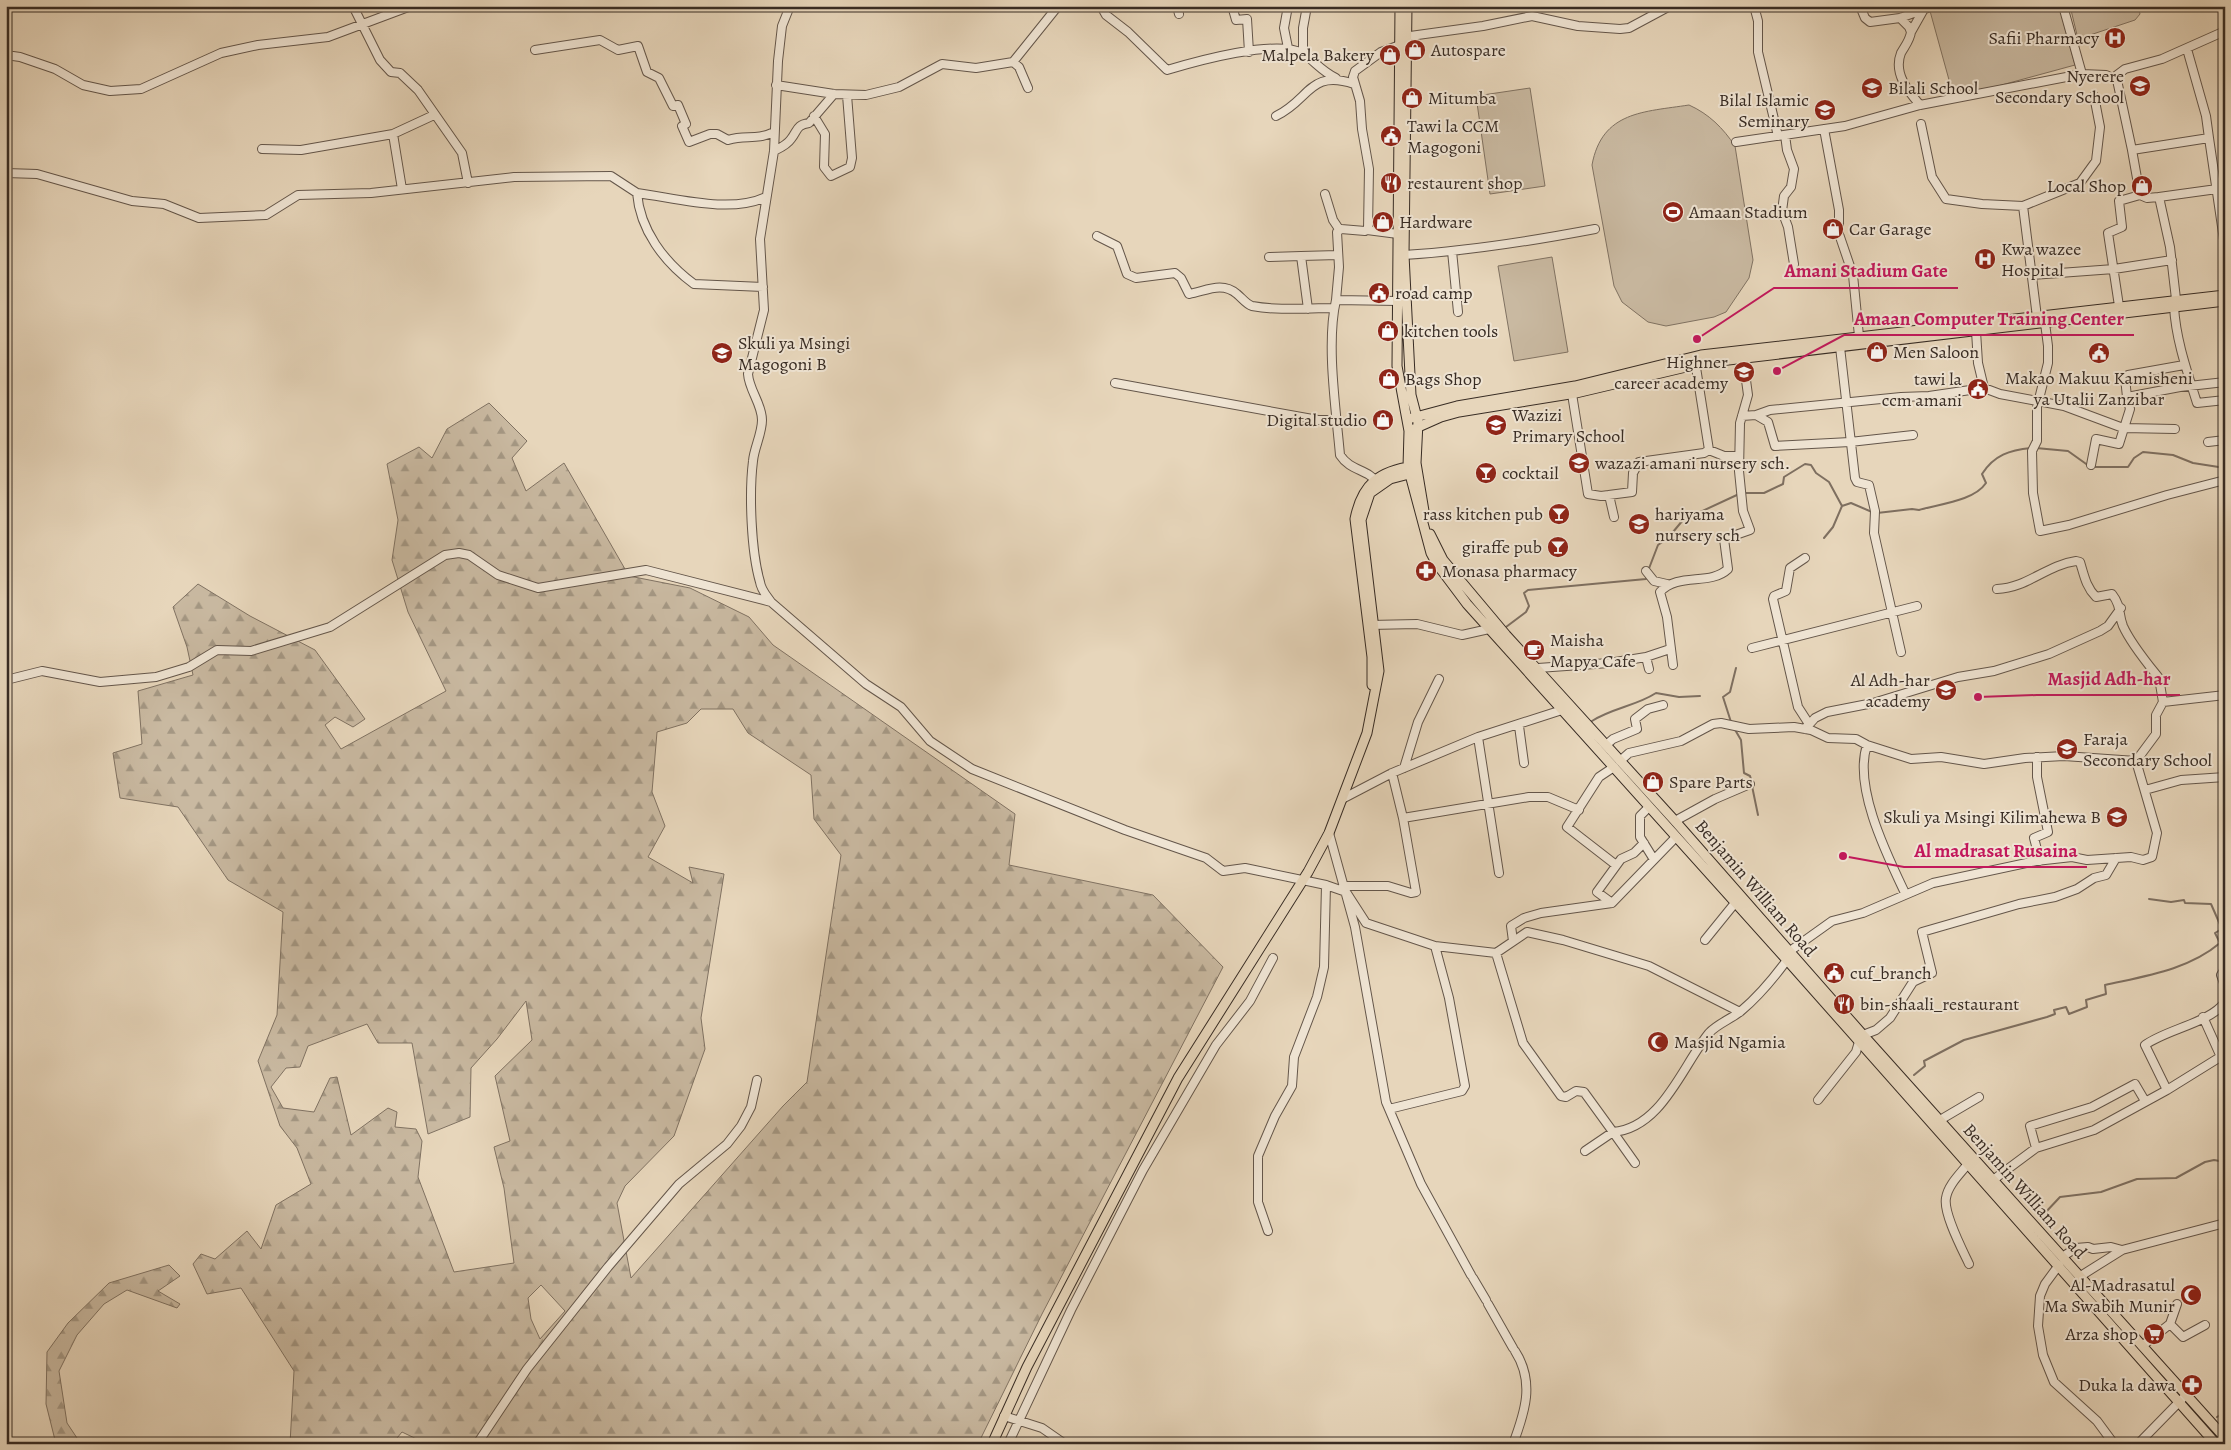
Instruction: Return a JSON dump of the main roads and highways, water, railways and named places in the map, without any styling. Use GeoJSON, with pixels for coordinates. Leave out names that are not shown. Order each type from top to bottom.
{"type":"FeatureCollection","features":[{"type":"Feature","properties":{"kind":"main road"},"geometry":{"type":"LineString","coordinates":[[1400,6],[1403,40],[1404,255],[1411,394],[1418,416]]}},
{"type":"Feature","properties":{"kind":"main road"},"geometry":{"type":"LineString","coordinates":[[1403,40],[1407,6]]}},
{"type":"Feature","properties":{"kind":"main road","name":"Benjamin William Road"},"geometry":{"type":"LineString","coordinates":[[1403,40],[1397,366],[1407,420],[1413,429]]}},
{"type":"Feature","properties":{"kind":"main road"},"geometry":{"type":"LineString","coordinates":[[1407,420],[1458,406],[1575,386],[1695,360],[1859,336],[2041,320],[2225,295]]}},
{"type":"Feature","properties":{"kind":"main road"},"geometry":{"type":"LineString","coordinates":[[1413,429],[1441,417],[1459,412],[1572,394],[1695,360],[1743,358],[1976,331],[2118,306],[2225,301]]}},
{"type":"Feature","properties":{"kind":"main road","name":"Benjamin William Road"},"geometry":{"type":"LineString","coordinates":[[1418,416],[1413,429],[1413,470],[1427,542],[1437,564],[1489,630],[1562,710],[1676,821],[1967,1165],[2060,1261],[2182,1398],[2225,1438]]}},
{"type":"Feature","properties":{"kind":"main road"},"geometry":{"type":"LineString","coordinates":[[992,1444],[1032,1358],[1178,1078],[1303,880],[1329,833],[1367,734],[1372,705],[1371,625],[1355,519],[1359,500],[1378,482],[1413,470]]}},
{"type":"Feature","properties":{"kind":"main road","name":"Benjamin William Road"},"geometry":{"type":"LineString","coordinates":[[1413,470],[1426,524],[1443,560],[1500,628],[1606,745],[1617,764],[1648,807],[1735,903],[1789,956]]}},
{"type":"Feature","properties":{"kind":"main road","name":"Benjamin William Road"},"geometry":{"type":"LineString","coordinates":[[1861,1038],[1940,1120],[1994,1180],[2060,1261],[2079,1277],[2142,1346],[2216,1444]]}},
{"type":"Feature","properties":{"kind":"waterway"},"geometry":{"type":"LineString","coordinates":[[1597,6],[1612,6]]}},
{"type":"Feature","properties":{"kind":"waterway"},"geometry":{"type":"LineString","coordinates":[[1877,513],[1919,510],[1965,498],[1986,483],[1982,474],[1997,458],[2009,452],[2031,448]]}},
{"type":"Feature","properties":{"kind":"waterway"},"geometry":{"type":"LineString","coordinates":[[2036,448],[2068,451],[2089,466]]}},
{"type":"Feature","properties":{"kind":"waterway"},"geometry":{"type":"LineString","coordinates":[[2093,467],[2128,467],[2134,458],[2143,452],[2173,455],[2193,463],[2225,468]]}},
{"type":"Feature","properties":{"kind":"waterway"},"geometry":{"type":"LineString","coordinates":[[1744,493],[1764,493],[1783,484],[1784,477],[1805,464],[1811,465],[1816,473],[1829,482],[1842,506]]}},
{"type":"Feature","properties":{"kind":"waterway"},"geometry":{"type":"LineString","coordinates":[[1648,571],[1658,545],[1668,538],[1683,520],[1739,494]]}},
{"type":"Feature","properties":{"kind":"waterway"},"geometry":{"type":"LineString","coordinates":[[1824,538],[1833,527],[1842,506],[1851,503],[1872,512]]}},
{"type":"Feature","properties":{"kind":"waterway"},"geometry":{"type":"LineString","coordinates":[[1506,627],[1526,612],[1529,606],[1524,593],[1528,590],[1646,579],[1647,575]]}},
{"type":"Feature","properties":{"kind":"waterway"},"geometry":{"type":"LineString","coordinates":[[1731,722],[1723,697],[1730,692],[1736,668]]}},
{"type":"Feature","properties":{"kind":"waterway"},"geometry":{"type":"LineString","coordinates":[[1592,721],[1656,693],[1679,697],[1700,696]]}},
{"type":"Feature","properties":{"kind":"waterway"},"geometry":{"type":"LineString","coordinates":[[1734,728],[1741,740],[1744,773],[1750,776],[1752,782]]}},
{"type":"Feature","properties":{"kind":"waterway"},"geometry":{"type":"LineString","coordinates":[[1752,786],[1758,815]]}},
{"type":"Feature","properties":{"kind":"waterway"},"geometry":{"type":"LineString","coordinates":[[2149,899],[2171,902],[2184,900],[2185,903],[2211,904],[2222,929]]}},
{"type":"Feature","properties":{"kind":"waterway"},"geometry":{"type":"LineString","coordinates":[[1914,1075],[1925,1066],[1924,1061],[1964,1040],[2047,1017],[2055,1014],[2054,1010],[2066,1007],[2069,1014],[2087,1007],[2086,1000],[2106,994],[2105,985],[2166,971],[2194,960],[2220,943],[2215,933],[2225,927]]}},
{"type":"Feature","properties":{"kind":"waterway"},"geometry":{"type":"LineString","coordinates":[[2044,1214],[2060,1197],[2101,1192],[2137,1179],[2176,1178],[2205,1162],[2214,1160],[2225,1162]]}},
{"type":"Feature","properties":{"kind":"waterway"},"geometry":{"type":"LineString","coordinates":[[2217,1417],[2225,1412]]}},
{"type":"Feature","properties":{"kind":"place","name":"Safii Pharmacy"},"geometry":{"type":"Point","coordinates":[2115,38]}},
{"type":"Feature","properties":{"kind":"place","name":"Autospare"},"geometry":{"type":"Point","coordinates":[1415,50]}},
{"type":"Feature","properties":{"kind":"place","name":"Malpela Bakery"},"geometry":{"type":"Point","coordinates":[1390,55]}},
{"type":"Feature","properties":{"kind":"place","name":"Nyerere Secondary School"},"geometry":{"type":"Point","coordinates":[2140,86]}},
{"type":"Feature","properties":{"kind":"place","name":"Bilali School"},"geometry":{"type":"Point","coordinates":[1872,88]}},
{"type":"Feature","properties":{"kind":"place","name":"Mitumba"},"geometry":{"type":"Point","coordinates":[1412,98]}},
{"type":"Feature","properties":{"kind":"place","name":"Bilal Islamic Seminary"},"geometry":{"type":"Point","coordinates":[1825,110]}},
{"type":"Feature","properties":{"kind":"place","name":"Tawi la CCM Magogoni"},"geometry":{"type":"Point","coordinates":[1391,136]}},
{"type":"Feature","properties":{"kind":"place","name":"restaurent shop"},"geometry":{"type":"Point","coordinates":[1391,183]}},
{"type":"Feature","properties":{"kind":"place","name":"Local Shop"},"geometry":{"type":"Point","coordinates":[2142,186]}},
{"type":"Feature","properties":{"kind":"place","name":"Amaan Stadium"},"geometry":{"type":"Point","coordinates":[1673,212]}},
{"type":"Feature","properties":{"kind":"place","name":"Hardware"},"geometry":{"type":"Point","coordinates":[1383,222]}},
{"type":"Feature","properties":{"kind":"place","name":"Car Garage"},"geometry":{"type":"Point","coordinates":[1833,229]}},
{"type":"Feature","properties":{"kind":"place","name":"Kwa wazee Hospital"},"geometry":{"type":"Point","coordinates":[1985,259]}},
{"type":"Feature","properties":{"kind":"place","name":"road camp"},"geometry":{"type":"Point","coordinates":[1379,293]}},
{"type":"Feature","properties":{"kind":"place","name":"kitchen tools"},"geometry":{"type":"Point","coordinates":[1388,331]}},
{"type":"Feature","properties":{"kind":"place","name":"Amani Stadium Gate"},"geometry":{"type":"Point","coordinates":[1697,339]}},
{"type":"Feature","properties":{"kind":"place","name":"Men Saloon"},"geometry":{"type":"Point","coordinates":[1877,352]}},
{"type":"Feature","properties":{"kind":"place","name":"Skuli ya Msingi Magogoni B"},"geometry":{"type":"Point","coordinates":[722,353]}},
{"type":"Feature","properties":{"kind":"place","name":"Makao Makuu Kamisheni ya Utalii Zanzibar"},"geometry":{"type":"Point","coordinates":[2099,353]}},
{"type":"Feature","properties":{"kind":"place","name":"Amaan Computer Training Center"},"geometry":{"type":"Point","coordinates":[1777,371]}},
{"type":"Feature","properties":{"kind":"place","name":"Highner career academy"},"geometry":{"type":"Point","coordinates":[1744,372]}},
{"type":"Feature","properties":{"kind":"place","name":"Bags Shop"},"geometry":{"type":"Point","coordinates":[1389,379]}},
{"type":"Feature","properties":{"kind":"place","name":"tawi la ccm amani"},"geometry":{"type":"Point","coordinates":[1978,389]}},
{"type":"Feature","properties":{"kind":"place","name":"Digital studio"},"geometry":{"type":"Point","coordinates":[1383,420]}},
{"type":"Feature","properties":{"kind":"place","name":"Wazizi Primary School"},"geometry":{"type":"Point","coordinates":[1496,425]}},
{"type":"Feature","properties":{"kind":"place","name":"wazazi amani nursery sch."},"geometry":{"type":"Point","coordinates":[1579,463]}},
{"type":"Feature","properties":{"kind":"place","name":"cocktail"},"geometry":{"type":"Point","coordinates":[1486,473]}},
{"type":"Feature","properties":{"kind":"place","name":"rass kitchen pub"},"geometry":{"type":"Point","coordinates":[1559,514]}},
{"type":"Feature","properties":{"kind":"place","name":"hariyama nursery sch"},"geometry":{"type":"Point","coordinates":[1639,524]}},
{"type":"Feature","properties":{"kind":"place","name":"giraffe pub"},"geometry":{"type":"Point","coordinates":[1558,547]}},
{"type":"Feature","properties":{"kind":"place","name":"Monasa pharmacy"},"geometry":{"type":"Point","coordinates":[1426,571]}},
{"type":"Feature","properties":{"kind":"place","name":"Maisha Mapya Cafe"},"geometry":{"type":"Point","coordinates":[1534,650]}},
{"type":"Feature","properties":{"kind":"place","name":"Al Adh-har academy"},"geometry":{"type":"Point","coordinates":[1946,690]}},
{"type":"Feature","properties":{"kind":"place","name":"Masjid Adh-har"},"geometry":{"type":"Point","coordinates":[1978,697]}},
{"type":"Feature","properties":{"kind":"place","name":"Faraja Secondary School"},"geometry":{"type":"Point","coordinates":[2067,749]}},
{"type":"Feature","properties":{"kind":"place","name":"Spare Parts"},"geometry":{"type":"Point","coordinates":[1653,782]}},
{"type":"Feature","properties":{"kind":"place","name":"Skuli ya Msingi Kilimahewa B"},"geometry":{"type":"Point","coordinates":[2117,817]}},
{"type":"Feature","properties":{"kind":"place","name":"Al madrasat Rusaina"},"geometry":{"type":"Point","coordinates":[1843,856]}},
{"type":"Feature","properties":{"kind":"place","name":"cuf_branch"},"geometry":{"type":"Point","coordinates":[1834,973]}},
{"type":"Feature","properties":{"kind":"place","name":"bin-shaali_restaurant"},"geometry":{"type":"Point","coordinates":[1844,1004]}},
{"type":"Feature","properties":{"kind":"place","name":"Masjid Ngamia"},"geometry":{"type":"Point","coordinates":[1658,1042]}},
{"type":"Feature","properties":{"kind":"place","name":"Al-Madrasatul Ma Swabih Munir"},"geometry":{"type":"Point","coordinates":[2191,1295]}},
{"type":"Feature","properties":{"kind":"place","name":"Arza shop"},"geometry":{"type":"Point","coordinates":[2154,1334]}},
{"type":"Feature","properties":{"kind":"place","name":"Duka la dawa"},"geometry":{"type":"Point","coordinates":[2192,1385]}}]}
